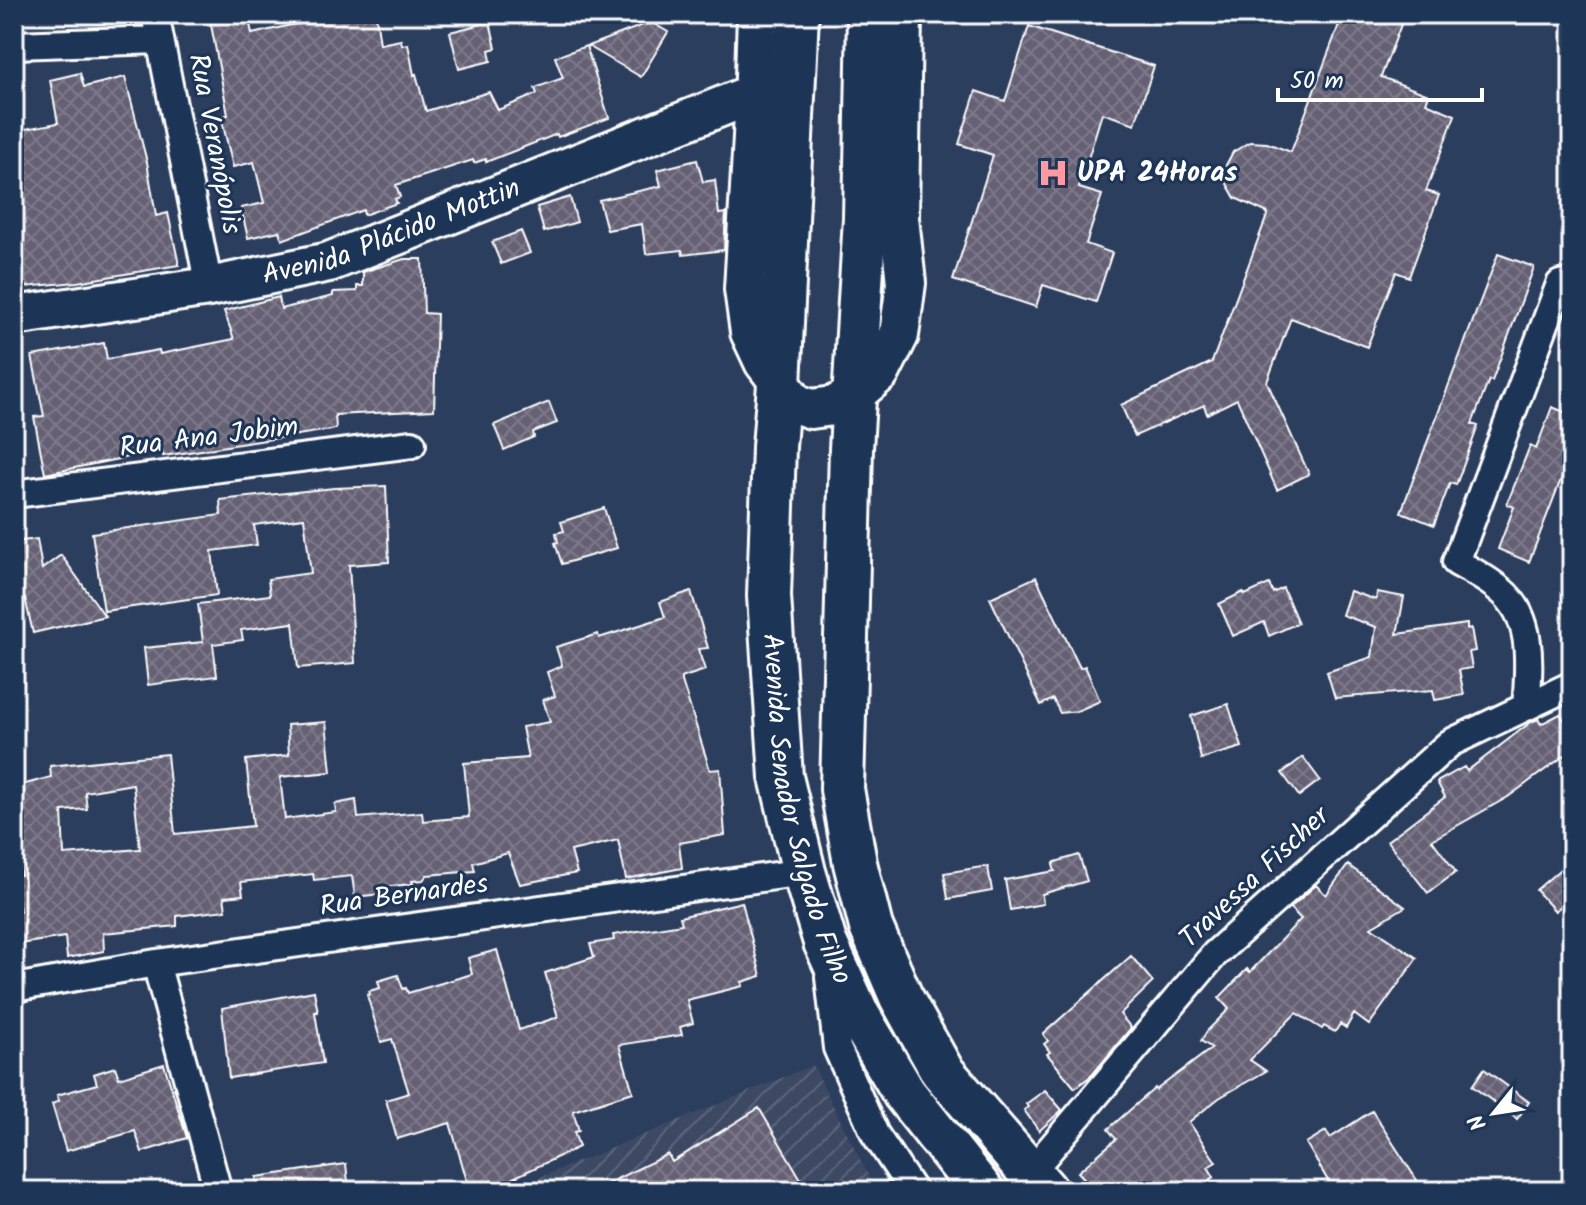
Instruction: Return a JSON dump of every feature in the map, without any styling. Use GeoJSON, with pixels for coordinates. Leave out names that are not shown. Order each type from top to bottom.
{"type":"FeatureCollection","features":[{"type":"Feature","properties":{"kind":"main road"},"geometry":{"type":"LineString","coordinates":[[757,14],[744,289],[750,332],[764,362],[795,403],[811,409],[834,406],[854,395],[880,373],[899,335],[906,283],[899,218],[902,14]]}},
{"type":"Feature","properties":{"kind":"main road","name":"Avenida Senador Salgado Filho"},"geometry":{"type":"LineString","coordinates":[[797,14],[769,596],[781,777],[825,942],[858,1015],[904,1093],[982,1191]]}},
{"type":"Feature","properties":{"kind":"main road","name":"Avenida Senador Salgado Filho"},"geometry":{"type":"LineString","coordinates":[[869,14],[865,218],[854,395],[842,789],[855,863],[871,927],[901,997],[942,1071],[1038,1183]]}},
{"type":"Feature","properties":{"kind":"main road","name":"Avenida Plácido Mottin"},"geometry":{"type":"LineString","coordinates":[[14,316],[209,287],[329,262],[753,94]]}},
{"type":"Feature","properties":{"kind":"street","name":"Rua Veranópolis"},"geometry":{"type":"LineString","coordinates":[[155,14],[209,287]]}},
{"type":"Feature","properties":{"kind":"street"},"geometry":{"type":"LineString","coordinates":[[14,45],[160,40]]}},
{"type":"Feature","properties":{"kind":"street"},"geometry":{"type":"LineString","coordinates":[[1526,707],[1530,661],[1526,635],[1514,603],[1500,589],[1456,562],[1560,284]]}},
{"type":"Feature","properties":{"kind":"street","name":"Rua Ana Jobim"},"geometry":{"type":"LineString","coordinates":[[14,494],[412,444]]}},
{"type":"Feature","properties":{"kind":"street","name":"Travessa Fischer"},"geometry":{"type":"LineString","coordinates":[[1038,1183],[1215,954],[1450,743],[1572,685]]}},
{"type":"Feature","properties":{"kind":"street","name":"Rua Bernardes"},"geometry":{"type":"LineString","coordinates":[[14,988],[156,963],[804,872]]}},
{"type":"Feature","properties":{"kind":"street"},"geometry":{"type":"LineString","coordinates":[[825,942],[837,1048],[875,1134],[913,1191]]}},
{"type":"Feature","properties":{"kind":"street"},"geometry":{"type":"LineString","coordinates":[[156,963],[218,1191]]}},
{"type":"Feature","properties":{"kind":"shaded area"},"geometry":{"type":"Polygon","coordinates":[[[813,1065],[876,1191],[507,1191],[813,1065]]]}},
{"type":"Feature","properties":{"kind":"building"},"geometry":{"type":"Polygon","coordinates":[[[209,14],[248,14],[252,34],[322,18],[321,14],[372,14],[376,16],[380,44],[401,40],[402,45],[408,44],[426,111],[489,92],[498,110],[537,94],[535,88],[563,78],[555,57],[586,46],[609,118],[558,137],[557,134],[486,162],[486,159],[474,163],[473,160],[396,185],[400,197],[395,199],[397,203],[364,215],[363,210],[282,240],[279,231],[248,238],[241,208],[264,203],[254,162],[233,167],[221,116],[228,115],[209,14]]]}},
{"type":"Feature","properties":{"kind":"building"},"geometry":{"type":"Polygon","coordinates":[[[1343,14],[1405,14],[1381,77],[1429,95],[1426,103],[1455,115],[1426,191],[1439,195],[1409,277],[1396,272],[1367,347],[1291,318],[1267,382],[1309,474],[1277,490],[1237,399],[1207,414],[1204,405],[1135,436],[1121,405],[1212,362],[1268,213],[1235,198],[1226,182],[1226,165],[1233,152],[1250,142],[1267,143],[1291,152],[1343,14]]]}},
{"type":"Feature","properties":{"kind":"building"},"geometry":{"type":"Polygon","coordinates":[[[490,22],[496,48],[489,50],[491,61],[459,69],[450,32],[490,22]]]}},
{"type":"Feature","properties":{"kind":"building"},"geometry":{"type":"Polygon","coordinates":[[[651,22],[668,32],[641,77],[588,46],[651,22]]]}},
{"type":"Feature","properties":{"kind":"building"},"geometry":{"type":"Polygon","coordinates":[[[1029,26],[1154,66],[1135,124],[1102,113],[1079,188],[1102,195],[1086,244],[1112,253],[1096,302],[1043,285],[1036,307],[953,280],[993,155],[959,144],[976,91],[1005,101],[1029,26]]]}},
{"type":"Feature","properties":{"kind":"building"},"geometry":{"type":"Polygon","coordinates":[[[80,73],[84,87],[125,77],[147,162],[156,216],[168,213],[179,265],[77,282],[14,288],[14,131],[58,123],[50,80],[80,73]]]}},
{"type":"Feature","properties":{"kind":"building"},"geometry":{"type":"Polygon","coordinates":[[[697,160],[703,182],[715,180],[719,214],[726,213],[724,250],[683,255],[682,250],[646,254],[642,224],[607,230],[599,200],[661,186],[657,170],[697,160]]]}},
{"type":"Feature","properties":{"kind":"building"},"geometry":{"type":"Polygon","coordinates":[[[570,197],[577,222],[544,232],[537,207],[570,197]]]}},
{"type":"Feature","properties":{"kind":"building"},"geometry":{"type":"Polygon","coordinates":[[[521,231],[530,253],[501,264],[492,242],[521,231]]]}},
{"type":"Feature","properties":{"kind":"building"},"geometry":{"type":"Polygon","coordinates":[[[1498,254],[1534,267],[1492,381],[1489,380],[1472,424],[1478,426],[1456,485],[1450,483],[1434,525],[1401,512],[1498,254]]]}},
{"type":"Feature","properties":{"kind":"building"},"geometry":{"type":"Polygon","coordinates":[[[404,259],[422,259],[424,313],[437,314],[434,410],[335,415],[336,429],[163,456],[162,450],[45,474],[34,417],[44,416],[32,356],[104,343],[107,359],[159,350],[160,354],[234,339],[224,311],[279,297],[281,309],[333,296],[333,292],[357,291],[357,286],[363,286],[363,272],[404,259]]]}},
{"type":"Feature","properties":{"kind":"building"},"geometry":{"type":"Polygon","coordinates":[[[549,402],[557,423],[533,432],[534,437],[504,450],[494,425],[549,402]]]}},
{"type":"Feature","properties":{"kind":"building"},"geometry":{"type":"Polygon","coordinates":[[[1552,407],[1572,415],[1572,451],[1529,562],[1498,549],[1514,507],[1507,504],[1530,446],[1536,449],[1552,407]]]}},
{"type":"Feature","properties":{"kind":"building"},"geometry":{"type":"Polygon","coordinates":[[[386,486],[389,562],[349,565],[355,663],[298,668],[293,623],[241,630],[243,640],[213,644],[217,676],[148,685],[144,648],[203,642],[198,604],[270,595],[268,579],[311,573],[304,518],[254,525],[257,545],[212,551],[217,595],[104,611],[92,533],[221,515],[220,500],[386,486]]]}},
{"type":"Feature","properties":{"kind":"building"},"geometry":{"type":"Polygon","coordinates":[[[604,508],[617,548],[562,564],[555,543],[558,542],[556,533],[564,531],[561,522],[604,508]]]}},
{"type":"Feature","properties":{"kind":"building"},"geometry":{"type":"Polygon","coordinates":[[[37,539],[42,569],[61,555],[105,616],[33,633],[25,598],[14,599],[14,542],[37,539]]]}},
{"type":"Feature","properties":{"kind":"building"},"geometry":{"type":"Polygon","coordinates":[[[1036,577],[1080,668],[1085,666],[1100,701],[1077,711],[1060,713],[1053,699],[1041,705],[990,598],[1036,577]]]}},
{"type":"Feature","properties":{"kind":"building"},"geometry":{"type":"Polygon","coordinates":[[[1269,584],[1273,593],[1283,588],[1298,623],[1269,636],[1264,622],[1233,636],[1219,604],[1269,584]]]}},
{"type":"Feature","properties":{"kind":"building"},"geometry":{"type":"Polygon","coordinates":[[[691,591],[708,648],[698,649],[705,670],[681,678],[710,770],[720,769],[725,835],[679,843],[682,868],[626,879],[618,840],[571,851],[577,873],[520,884],[508,853],[473,863],[475,871],[427,875],[423,880],[412,881],[413,884],[380,887],[381,894],[355,897],[352,876],[314,880],[313,874],[241,882],[243,895],[224,897],[226,910],[177,916],[177,926],[103,933],[104,951],[67,958],[65,937],[19,944],[14,913],[20,912],[14,876],[21,875],[14,795],[24,792],[22,785],[51,777],[50,766],[167,754],[175,834],[253,826],[246,760],[289,755],[287,725],[326,722],[331,772],[280,777],[285,819],[336,812],[335,804],[356,800],[358,818],[422,812],[423,821],[469,817],[464,763],[528,758],[522,727],[550,722],[543,700],[555,696],[547,672],[562,666],[556,647],[598,634],[599,638],[665,617],[660,602],[691,591]],[[133,784],[85,792],[87,809],[62,811],[64,855],[140,849],[133,784]]]}},
{"type":"Feature","properties":{"kind":"building"},"geometry":{"type":"Polygon","coordinates":[[[1350,591],[1376,600],[1377,592],[1404,597],[1397,634],[1467,624],[1467,629],[1471,628],[1475,651],[1469,652],[1472,668],[1459,670],[1464,695],[1435,700],[1433,690],[1335,698],[1327,672],[1372,657],[1376,627],[1342,615],[1350,591]]]}},
{"type":"Feature","properties":{"kind":"building"},"geometry":{"type":"Polygon","coordinates":[[[1228,704],[1242,747],[1201,759],[1191,716],[1228,704]]]}},
{"type":"Feature","properties":{"kind":"building"},"geometry":{"type":"Polygon","coordinates":[[[1560,714],[1572,730],[1572,750],[1508,797],[1432,840],[1456,872],[1428,893],[1387,841],[1445,797],[1437,782],[1464,767],[1467,771],[1531,722],[1538,719],[1541,724],[1560,714]]]}},
{"type":"Feature","properties":{"kind":"building"},"geometry":{"type":"Polygon","coordinates":[[[1303,757],[1320,780],[1299,796],[1282,773],[1303,757]]]}},
{"type":"Feature","properties":{"kind":"building"},"geometry":{"type":"Polygon","coordinates":[[[1079,855],[1087,881],[1042,894],[1043,904],[1010,910],[1005,880],[1055,871],[1055,862],[1079,855]]]}},
{"type":"Feature","properties":{"kind":"building"},"geometry":{"type":"Polygon","coordinates":[[[1572,859],[1572,896],[1555,911],[1536,890],[1572,859]]]}},
{"type":"Feature","properties":{"kind":"building"},"geometry":{"type":"Polygon","coordinates":[[[1348,865],[1405,907],[1371,927],[1417,958],[1369,1025],[1354,1014],[1346,1028],[1340,1024],[1335,1032],[1324,1026],[1322,1029],[1296,1013],[1250,1060],[1266,1071],[1219,1098],[1189,1122],[1216,1162],[1208,1167],[1214,1177],[1208,1181],[1215,1191],[1096,1191],[1078,1172],[1116,1139],[1108,1129],[1155,1088],[1212,1048],[1201,1041],[1229,1009],[1219,998],[1247,969],[1250,972],[1301,919],[1290,908],[1316,885],[1326,895],[1348,865]]]}},
{"type":"Feature","properties":{"kind":"building"},"geometry":{"type":"Polygon","coordinates":[[[988,867],[992,891],[948,899],[944,873],[988,867]]]}},
{"type":"Feature","properties":{"kind":"building"},"geometry":{"type":"Polygon","coordinates":[[[742,902],[761,976],[742,982],[743,986],[687,1000],[693,1023],[680,1027],[682,1035],[619,1045],[633,1092],[573,1111],[579,1131],[574,1132],[579,1147],[513,1178],[519,1191],[470,1191],[450,1123],[397,1139],[386,1100],[409,1093],[392,1039],[381,1042],[367,995],[369,991],[380,988],[378,981],[398,975],[403,989],[406,988],[408,993],[472,974],[468,958],[497,950],[519,1030],[558,1017],[545,973],[594,957],[590,944],[614,940],[613,935],[682,924],[680,917],[742,902]]]}},
{"type":"Feature","properties":{"kind":"building"},"geometry":{"type":"Polygon","coordinates":[[[1131,956],[1153,982],[1120,1014],[1131,1028],[1092,1075],[1075,1088],[1047,1054],[1050,1052],[1044,1044],[1048,1041],[1043,1034],[1131,956]]]}},
{"type":"Feature","properties":{"kind":"building"},"geometry":{"type":"Polygon","coordinates":[[[314,991],[323,1063],[229,1078],[222,1008],[314,991]]]}},
{"type":"Feature","properties":{"kind":"building"},"geometry":{"type":"Polygon","coordinates":[[[164,1064],[187,1138],[142,1152],[135,1131],[66,1151],[52,1104],[59,1101],[57,1095],[97,1084],[94,1074],[115,1067],[119,1078],[164,1064]]]}},
{"type":"Feature","properties":{"kind":"building"},"geometry":{"type":"Polygon","coordinates":[[[1484,1069],[1529,1102],[1517,1119],[1472,1086],[1484,1069]]]}},
{"type":"Feature","properties":{"kind":"building"},"geometry":{"type":"Polygon","coordinates":[[[1045,1090],[1062,1110],[1039,1131],[1024,1110],[1028,1107],[1026,1104],[1045,1090]]]}},
{"type":"Feature","properties":{"kind":"building"},"geometry":{"type":"Polygon","coordinates":[[[759,1108],[808,1191],[592,1191],[668,1154],[672,1162],[759,1108]]]}},
{"type":"Feature","properties":{"kind":"building"},"geometry":{"type":"Polygon","coordinates":[[[1372,1111],[1424,1191],[1334,1191],[1306,1143],[1326,1131],[1330,1138],[1372,1111]]]}},
{"type":"Feature","properties":{"kind":"building"},"geometry":{"type":"Polygon","coordinates":[[[346,1164],[349,1191],[257,1191],[256,1177],[346,1164]]]}},
{"type":"Feature","properties":{"kind":"place","name":"UPA 24Horas"},"geometry":{"type":"Point","coordinates":[1053,173]}}]}
